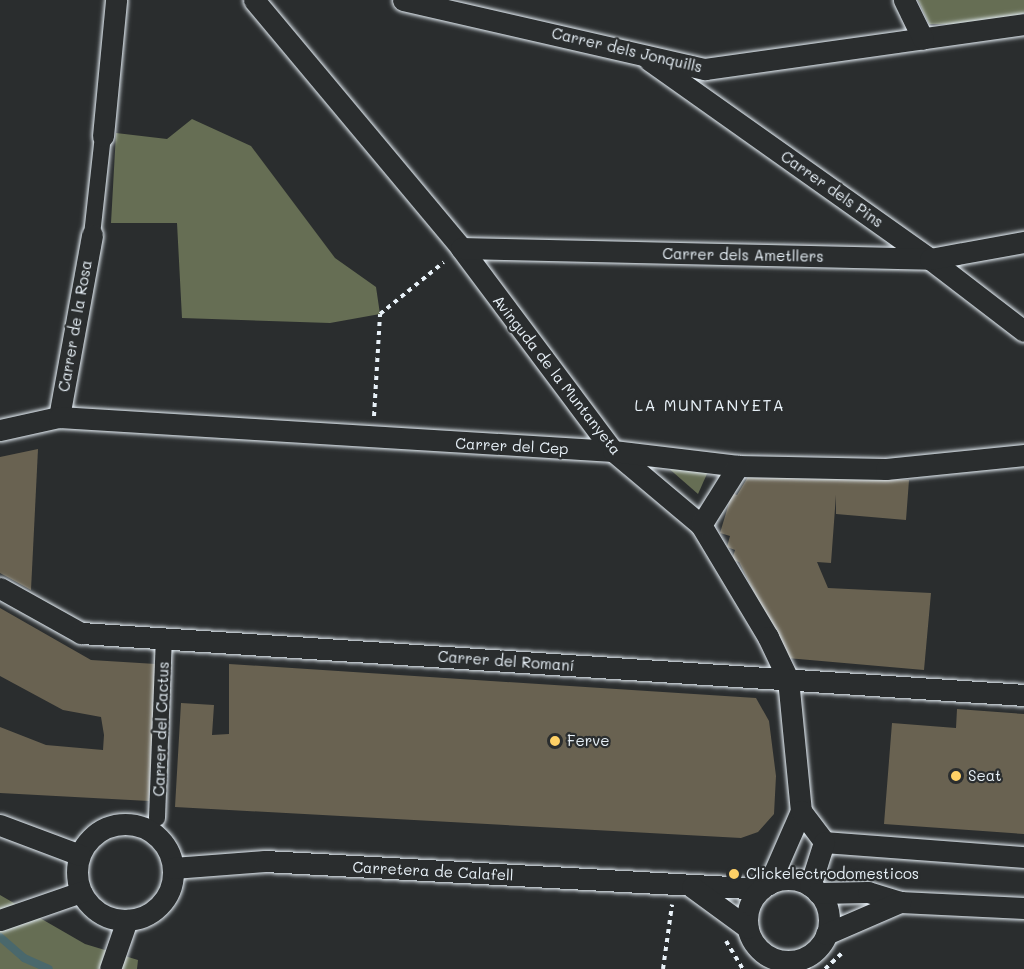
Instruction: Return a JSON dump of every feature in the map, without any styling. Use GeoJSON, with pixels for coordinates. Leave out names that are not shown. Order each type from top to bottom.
{"type":"FeatureCollection","features":[{"type":"Feature","properties":{"kind":"street"},"geometry":{"type":"LineString","coordinates":[[92,235],[116,0]]}},
{"type":"Feature","properties":{"kind":"street","name":"Avinguda de la Muntanyeta"},"geometry":{"type":"LineString","coordinates":[[254,0],[461,248],[613,451],[701,525],[788,679],[801,811],[765,886]]}},
{"type":"Feature","properties":{"kind":"street","name":"Carrer dels Jonquills"},"geometry":{"type":"LineString","coordinates":[[403,0],[636,51],[705,69],[1024,24]]}},
{"type":"Feature","properties":{"kind":"street"},"geometry":{"type":"LineString","coordinates":[[904,0],[923,39]]}},
{"type":"Feature","properties":{"kind":"street","name":"Carrer dels Pins"},"geometry":{"type":"LineString","coordinates":[[636,51],[930,259],[1024,331]]}},
{"type":"Feature","properties":{"kind":"street","name":"Carrer de la Rosa"},"geometry":{"type":"LineString","coordinates":[[58,417],[92,235]]}},
{"type":"Feature","properties":{"kind":"street","name":"Carrer dels Ametllers"},"geometry":{"type":"LineString","coordinates":[[461,248],[930,259],[1024,242]]}},
{"type":"Feature","properties":{"kind":"street","name":"Carrer del Cep"},"geometry":{"type":"LineString","coordinates":[[0,430],[58,417],[372,439],[613,451],[738,465],[886,469],[1024,455]]}},
{"type":"Feature","properties":{"kind":"street"},"geometry":{"type":"LineString","coordinates":[[701,525],[738,465]]}},
{"type":"Feature","properties":{"kind":"street","name":"Carrer del Romaní"},"geometry":{"type":"LineString","coordinates":[[0,588],[81,633],[1024,695]]}},
{"type":"Feature","properties":{"kind":"street","name":"Carrer del Cactus"},"geometry":{"type":"LineString","coordinates":[[157,818],[165,639]]}},
{"type":"Feature","properties":{"kind":"street"},"geometry":{"type":"LineString","coordinates":[[801,811],[825,842],[1024,857]]}},
{"type":"Feature","properties":{"kind":"street"},"geometry":{"type":"LineString","coordinates":[[0,825],[80,855]]}},
{"type":"Feature","properties":{"kind":"street"},"geometry":{"type":"LineString","coordinates":[[110,826],[139,826],[162,842],[173,868],[169,891],[156,909],[127,920],[95,910],[81,892],[80,855],[87,843],[110,826]]}},
{"type":"Feature","properties":{"kind":"street"},"geometry":{"type":"LineString","coordinates":[[693,886],[748,928],[769,963],[806,963],[826,934],[828,917],[814,889],[825,842]]}},
{"type":"Feature","properties":{"kind":"street","name":"Carretera de Calafell"},"geometry":{"type":"LineString","coordinates":[[173,868],[265,861],[693,886],[731,884],[765,886]]}},
{"type":"Feature","properties":{"kind":"street"},"geometry":{"type":"LineString","coordinates":[[748,928],[749,907],[765,886],[794,880],[814,889],[868,892],[900,902],[1024,908]]}},
{"type":"Feature","properties":{"kind":"street"},"geometry":{"type":"LineString","coordinates":[[0,920],[81,892]]}},
{"type":"Feature","properties":{"kind":"street"},"geometry":{"type":"LineString","coordinates":[[826,934],[900,902]]}},
{"type":"Feature","properties":{"kind":"street"},"geometry":{"type":"LineString","coordinates":[[110,969],[127,920]]}},
{"type":"Feature","properties":{"kind":"path"},"geometry":{"type":"LineString","coordinates":[[372,439],[380,314],[461,248]]}},
{"type":"Feature","properties":{"kind":"path"},"geometry":{"type":"LineString","coordinates":[[663,969],[672,901]]}},
{"type":"Feature","properties":{"kind":"green space"},"geometry":{"type":"Polygon","coordinates":[[[918,0],[1024,0],[1024,13],[1001,25],[929,24],[918,0]]]}},
{"type":"Feature","properties":{"kind":"green space"},"geometry":{"type":"Polygon","coordinates":[[[192,119],[251,146],[335,258],[376,287],[380,314],[330,323],[182,318],[177,223],[111,223],[116,133],[167,139],[192,119]]]}},
{"type":"Feature","properties":{"kind":"green space"},"geometry":{"type":"Polygon","coordinates":[[[666,466],[710,467],[698,494],[666,466]]]}},
{"type":"Feature","properties":{"kind":"green space"},"geometry":{"type":"Polygon","coordinates":[[[0,895],[85,944],[138,960],[137,969],[0,969],[0,895]]]}},
{"type":"Feature","properties":{"kind":"building"},"geometry":{"type":"Polygon","coordinates":[[[38,449],[31,590],[0,573],[0,457],[38,449]]]}},
{"type":"Feature","properties":{"kind":"building"},"geometry":{"type":"Polygon","coordinates":[[[751,472],[909,480],[906,520],[836,514],[836,495],[831,563],[817,562],[828,588],[931,593],[924,670],[787,658],[739,562],[732,560],[735,550],[727,547],[730,536],[720,533],[732,493],[737,495],[751,472]]]}},
{"type":"Feature","properties":{"kind":"building"},"geometry":{"type":"Polygon","coordinates":[[[0,608],[91,660],[156,664],[149,801],[0,793],[0,727],[46,745],[103,750],[104,735],[101,717],[63,710],[0,676],[0,608]]]}},
{"type":"Feature","properties":{"kind":"building"},"geometry":{"type":"Polygon","coordinates":[[[229,664],[756,698],[769,721],[776,776],[774,814],[758,832],[741,838],[175,807],[181,703],[214,705],[212,735],[229,734],[229,664]]]}},
{"type":"Feature","properties":{"kind":"building","name":"Seat"},"geometry":{"type":"Polygon","coordinates":[[[957,709],[1024,714],[1024,834],[884,824],[892,723],[956,728],[957,709]]]}},
{"type":"Feature","properties":{"kind":"waterway"},"geometry":{"type":"LineString","coordinates":[[0,937],[24,958],[49,969]]}},
{"type":"Feature","properties":{"kind":"place","name":"Ferve"},"geometry":{"type":"Point","coordinates":[555,741]}},
{"type":"Feature","properties":{"kind":"place","name":"Seat"},"geometry":{"type":"Point","coordinates":[956,776]}},
{"type":"Feature","properties":{"kind":"place","name":"Clickelectrodomesticos"},"geometry":{"type":"Point","coordinates":[734,874]}},
{"type":"Feature","properties":{"kind":"district","name":"LA MUNTANYETA"},"geometry":{"type":"Point","coordinates":[710,405]}}]}
